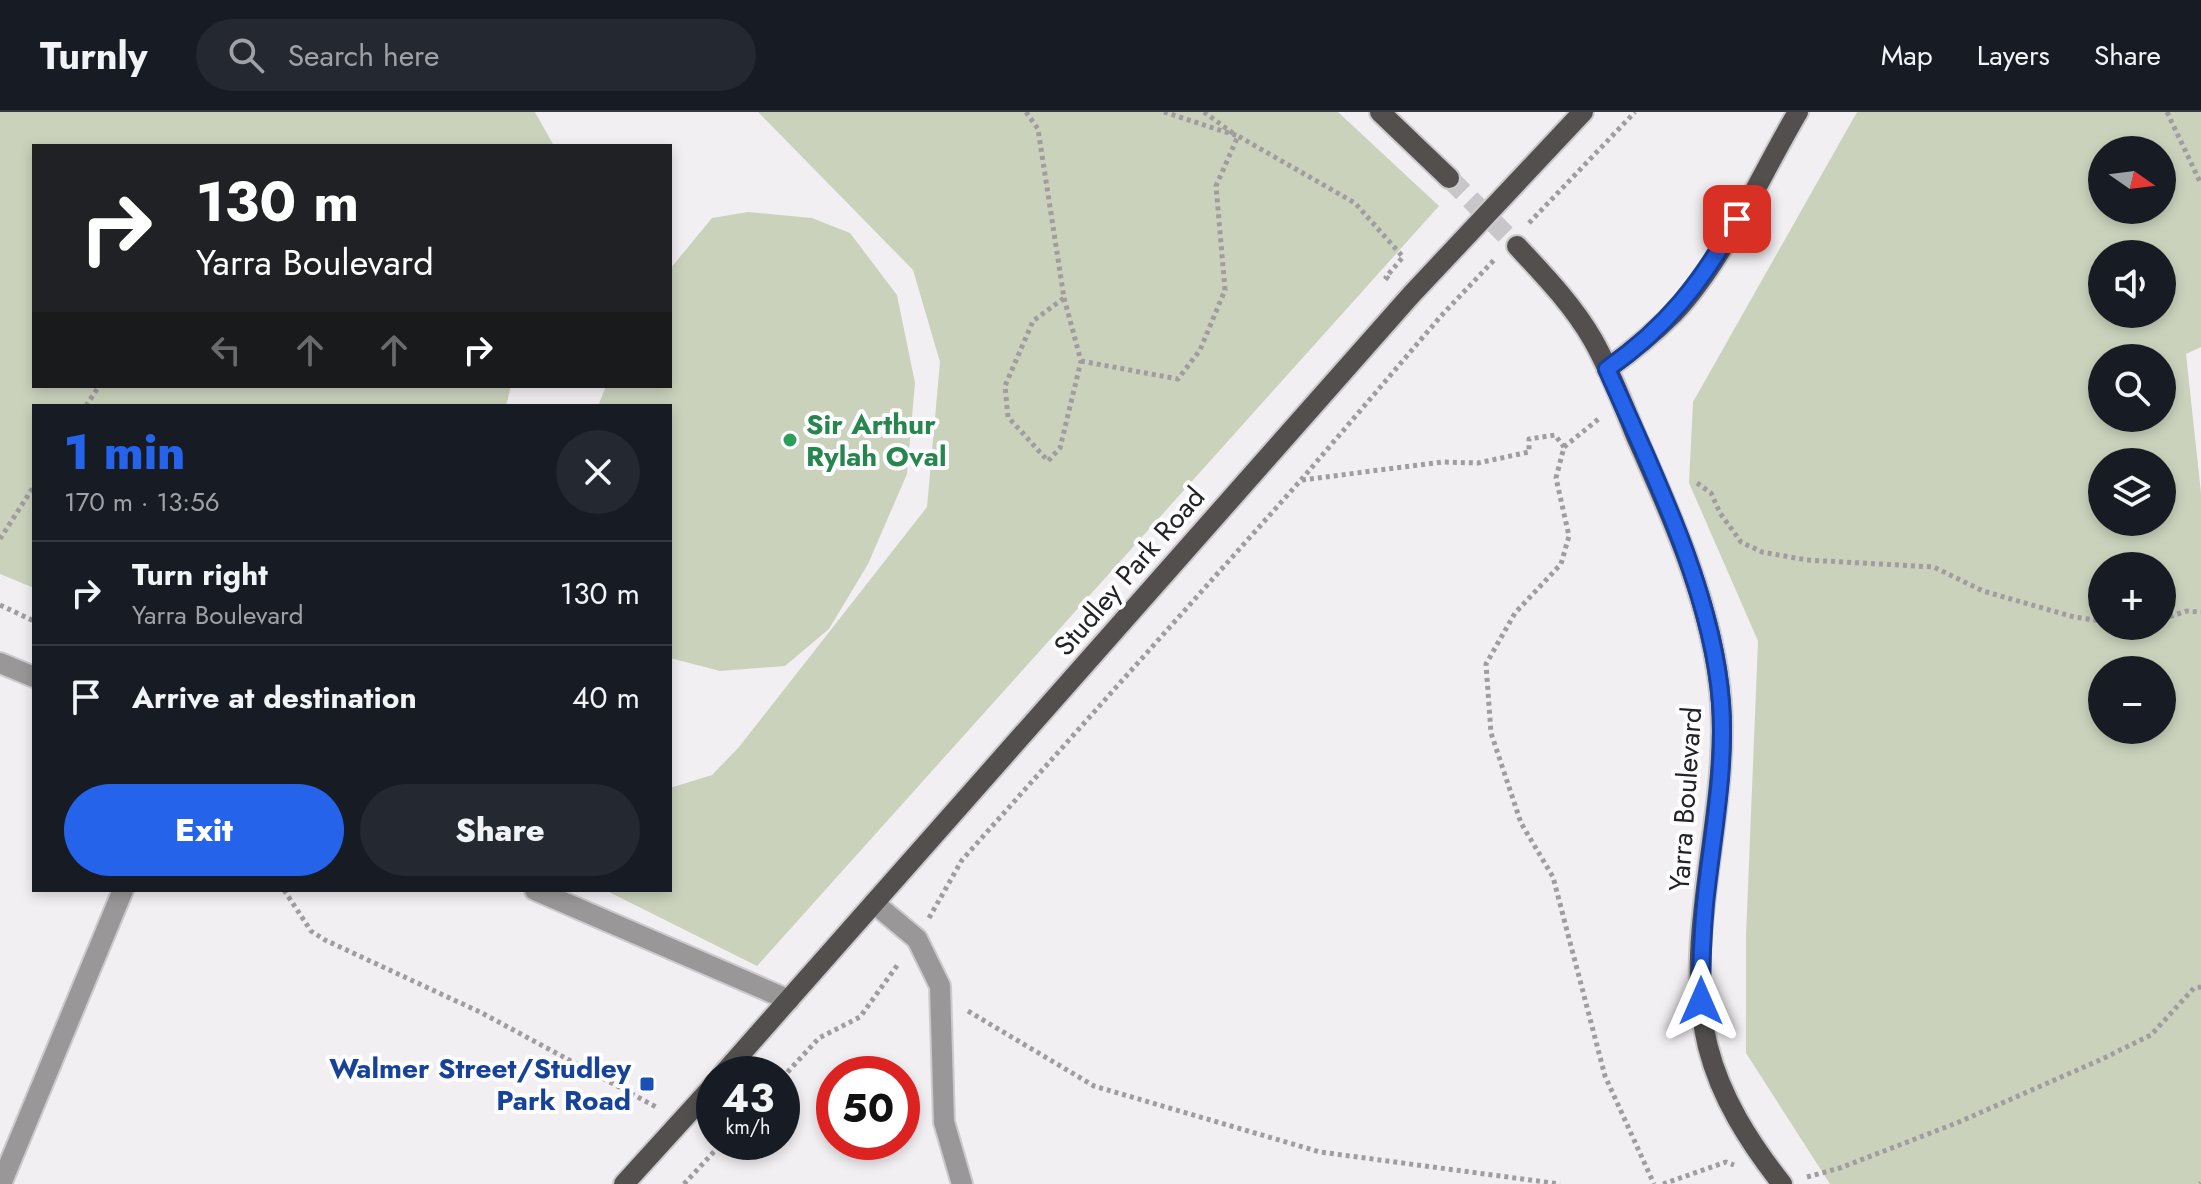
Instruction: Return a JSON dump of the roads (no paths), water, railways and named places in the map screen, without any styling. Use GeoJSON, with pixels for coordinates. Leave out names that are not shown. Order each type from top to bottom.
{"type":"FeatureCollection","features":[{"type":"Feature","properties":{"kind":"main road"},"geometry":{"type":"LineString","coordinates":[[1380,112],[1449,178]]}},
{"type":"Feature","properties":{"kind":"main road","name":"Studley Park Road"},"geometry":{"type":"LineString","coordinates":[[739,1056],[1411,295],[1583,112]]}},
{"type":"Feature","properties":{"kind":"main road"},"geometry":{"type":"LineString","coordinates":[[1607,369],[1654,332],[1695,286],[1723,245],[1798,112]]}},
{"type":"Feature","properties":{"kind":"main road","name":"Yarra Boulevard"},"geometry":{"type":"LineString","coordinates":[[1512,247],[1561,294],[1592,339],[1621,400],[1687,560],[1706,616],[1716,656],[1721,750],[1701,963],[1701,1001],[1707,1045],[1717,1078],[1745,1133],[1782,1184]]}},
{"type":"Feature","properties":{"kind":"main road"},"geometry":{"type":"LineString","coordinates":[[624,1184],[696,1105]]}},
{"type":"Feature","properties":{"kind":"street"},"geometry":{"type":"LineString","coordinates":[[0,663],[32,676]]}},
{"type":"Feature","properties":{"kind":"street"},"geometry":{"type":"LineString","coordinates":[[1,1184],[122,892]]}},
{"type":"Feature","properties":{"kind":"street"},"geometry":{"type":"LineString","coordinates":[[540,892],[789,1000]]}},
{"type":"Feature","properties":{"kind":"street"},"geometry":{"type":"LineString","coordinates":[[874,903],[917,939],[940,986],[944,1122],[962,1184]]}},
{"type":"Feature","properties":{"kind":"tunnel"},"geometry":{"type":"LineString","coordinates":[[1449,178],[1517,246]]}},
{"type":"Feature","properties":{"kind":"place","name":"Sir Arthur Rylah Oval"},"geometry":{"type":"Point","coordinates":[790,440]}},
{"type":"Feature","properties":{"kind":"place","name":"Walmer Street/Studley Park Road"},"geometry":{"type":"Point","coordinates":[647,1084]}}]}
